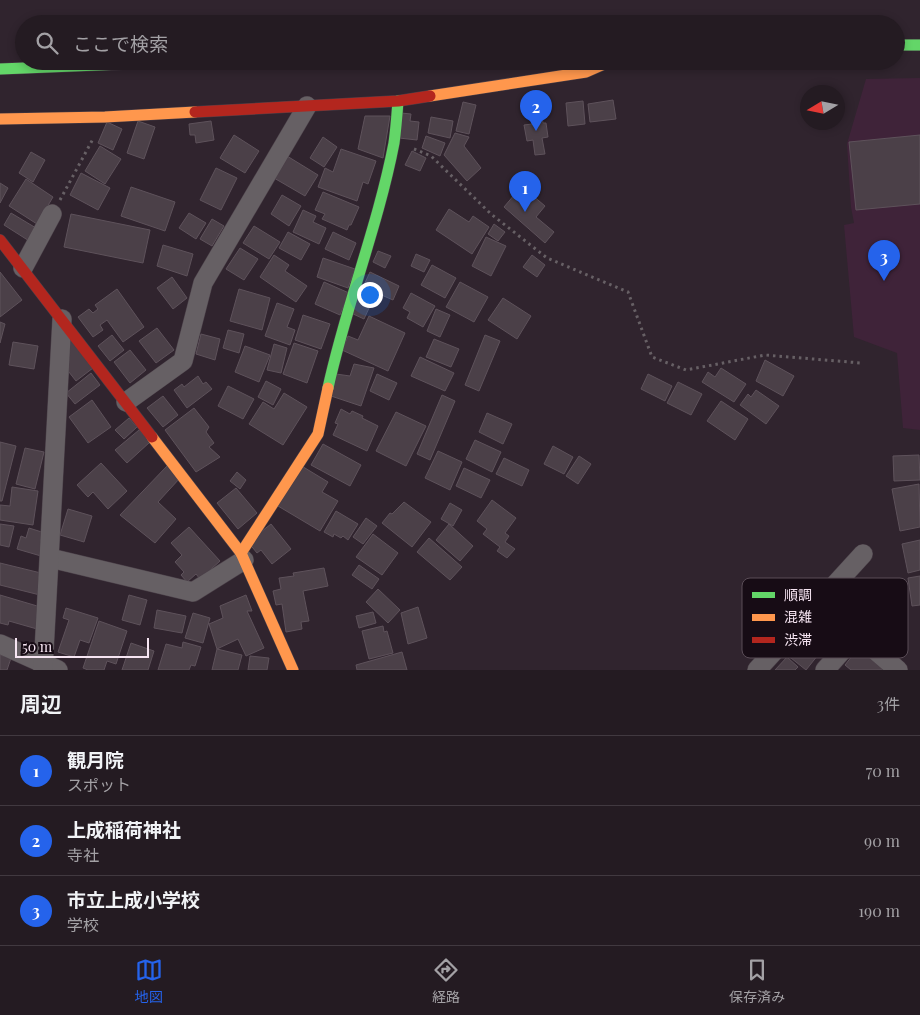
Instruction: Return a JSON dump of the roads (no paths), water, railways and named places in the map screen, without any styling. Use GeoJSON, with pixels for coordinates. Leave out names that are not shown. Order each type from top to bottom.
{"type":"FeatureCollection","features":[{"type":"Feature","properties":{"kind":"main road"},"geometry":{"type":"LineString","coordinates":[[905,46],[920,45]]}},
{"type":"Feature","properties":{"kind":"main road"},"geometry":{"type":"LineString","coordinates":[[0,69],[15,68]]}},
{"type":"Feature","properties":{"kind":"main road"},"geometry":{"type":"LineString","coordinates":[[0,119],[105,118],[398,101],[591,70]]}},
{"type":"Feature","properties":{"kind":"main road"},"geometry":{"type":"LineString","coordinates":[[242,556],[318,434],[336,350],[370,240],[394,142],[398,101]]}},
{"type":"Feature","properties":{"kind":"main road"},"geometry":{"type":"LineString","coordinates":[[0,240],[126,402],[242,556],[292,670]]}},
{"type":"Feature","properties":{"kind":"street"},"geometry":{"type":"LineString","coordinates":[[126,402],[183,361],[203,283],[307,106]]}},
{"type":"Feature","properties":{"kind":"street"},"geometry":{"type":"LineString","coordinates":[[23,268],[52,214]]}},
{"type":"Feature","properties":{"kind":"street"},"geometry":{"type":"LineString","coordinates":[[0,644],[48,668],[50,558],[62,319]]}},
{"type":"Feature","properties":{"kind":"street"},"geometry":{"type":"LineString","coordinates":[[842,578],[863,554]]}},
{"type":"Feature","properties":{"kind":"street"},"geometry":{"type":"LineString","coordinates":[[50,558],[192,592],[242,556]]}},
{"type":"Feature","properties":{"kind":"street"},"geometry":{"type":"LineString","coordinates":[[757,670],[768,658]]}},
{"type":"Feature","properties":{"kind":"street"},"geometry":{"type":"LineString","coordinates":[[825,670],[836,658]]}},
{"type":"Feature","properties":{"kind":"street"},"geometry":{"type":"LineString","coordinates":[[884,658],[898,670]]}},
{"type":"Feature","properties":{"kind":"place","name":"上成稲荷神社"},"geometry":{"type":"Point","coordinates":[536,131]}},
{"type":"Feature","properties":{"kind":"place","name":"観月院"},"geometry":{"type":"Point","coordinates":[525,212]}},
{"type":"Feature","properties":{"kind":"place","name":"市立上成小学校"},"geometry":{"type":"Point","coordinates":[884,281]}}]}
